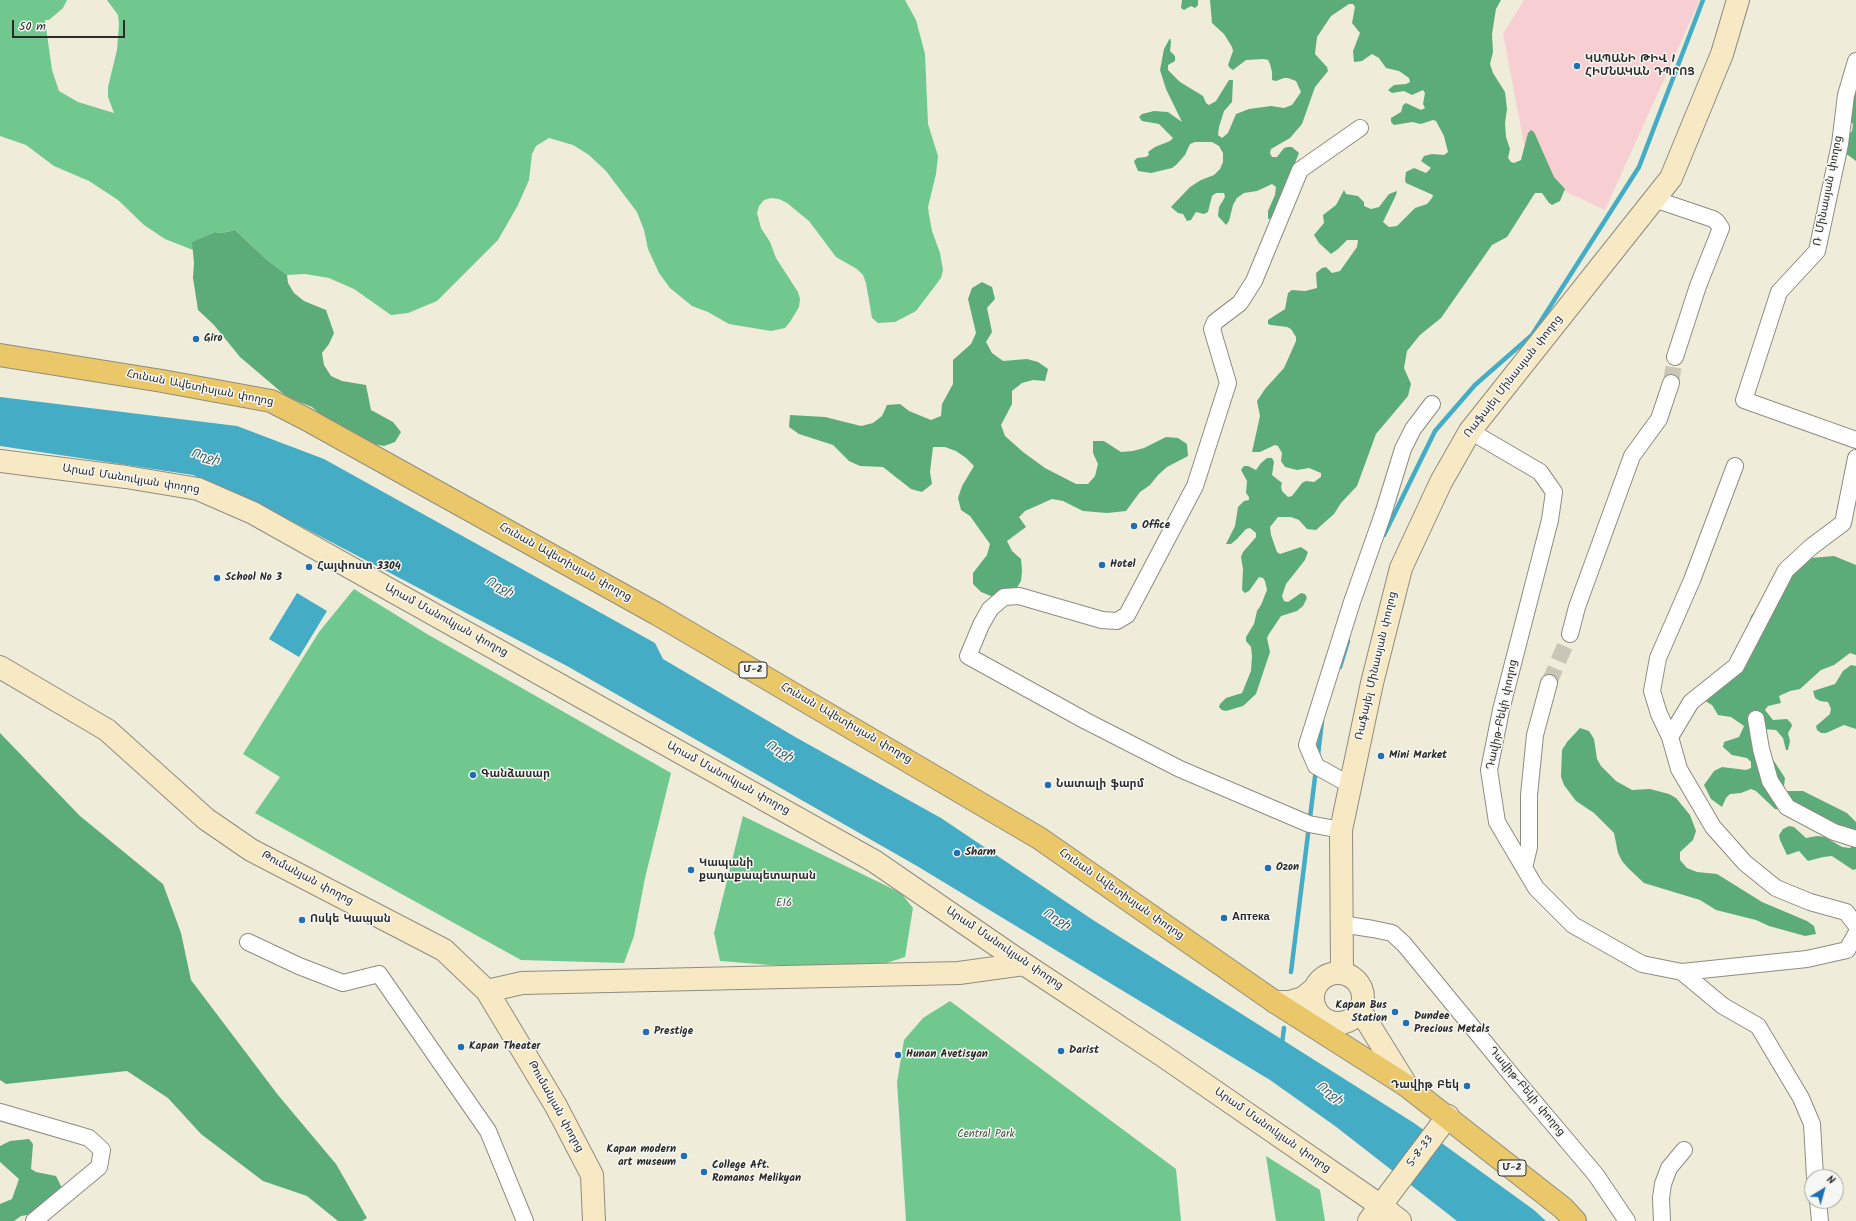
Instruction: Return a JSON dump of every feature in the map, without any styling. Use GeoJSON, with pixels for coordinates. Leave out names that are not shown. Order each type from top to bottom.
{"type":"FeatureCollection","features":[{"type":"Feature","properties":{"kind":"highway","name":"Հունան Ավետիսյան փողոց"},"geometry":{"type":"LineString","coordinates":[[0,355],[162,381],[271,401],[657,614],[1039,838],[1275,1002],[1407,1086],[1443,1122]]}},
{"type":"Feature","properties":{"kind":"highway","name":"Մ-2"},"geometry":{"type":"LineString","coordinates":[[1443,1122],[1563,1208],[1575,1221]]}},
{"type":"Feature","properties":{"kind":"street","name":"Ռաֆայել Մինասյան փողոց"},"geometry":{"type":"LineString","coordinates":[[1342,973],[1341,830],[1372,683],[1401,568],[1440,482],[1470,431],[1670,178],[1722,54],[1738,0]]}},
{"type":"Feature","properties":{"kind":"street","name":"Ռ Մինասյան փողոց"},"geometry":{"type":"LineString","coordinates":[[1856,61],[1846,95],[1840,144],[1817,251],[1779,292],[1744,400],[1856,440]]}},
{"type":"Feature","properties":{"kind":"street"},"geometry":{"type":"LineString","coordinates":[[1341,830],[1309,824],[1180,769],[1086,721],[968,656],[981,625],[990,609],[1004,597],[1019,596],[1102,620],[1117,621],[1127,615],[1195,486],[1228,383],[1212,329],[1215,322],[1240,303],[1251,287],[1300,170],[1360,128]]}},
{"type":"Feature","properties":{"kind":"street"},"geometry":{"type":"LineString","coordinates":[[1654,199],[1713,218],[1721,228],[1698,286],[1674,357]]}},
{"type":"Feature","properties":{"kind":"street"},"geometry":{"type":"LineString","coordinates":[[1570,634],[1580,600],[1632,456],[1659,419],[1671,383]]}},
{"type":"Feature","properties":{"kind":"street"},"geometry":{"type":"LineString","coordinates":[[1350,785],[1316,766],[1306,745],[1352,602],[1383,514],[1403,449],[1413,429],[1432,404]]}},
{"type":"Feature","properties":{"kind":"street","name":"Դավիթ-Բեկի փողոց"},"geometry":{"type":"LineString","coordinates":[[1470,431],[1540,472],[1554,492],[1550,520],[1502,710],[1489,770],[1497,822],[1536,888],[1573,925],[1642,964],[1682,972],[1808,959],[1848,950],[1856,934]]}},
{"type":"Feature","properties":{"kind":"street"},"geometry":{"type":"LineString","coordinates":[[1670,736],[1691,702],[1736,666],[1786,570],[1811,547],[1843,523],[1856,458]]}},
{"type":"Feature","properties":{"kind":"street","name":"Արամ Մանուկյան փողոց"},"geometry":{"type":"LineString","coordinates":[[0,461],[126,477],[198,490],[253,513],[874,861],[1024,964],[1162,1055],[1375,1214],[1400,1221]]}},
{"type":"Feature","properties":{"kind":"street"},"geometry":{"type":"LineString","coordinates":[[1735,466],[1692,580],[1658,658],[1652,691],[1659,714],[1670,736],[1679,769],[1713,827],[1745,863],[1776,888],[1810,902],[1846,912],[1856,925]]}},
{"type":"Feature","properties":{"kind":"street","name":"Թումանյան փողոց"},"geometry":{"type":"LineString","coordinates":[[0,667],[107,730],[206,819],[251,850],[444,950],[487,991],[556,1106],[592,1175],[594,1221]]}},
{"type":"Feature","properties":{"kind":"street"},"geometry":{"type":"LineString","coordinates":[[1524,868],[1529,847],[1529,795],[1535,735],[1549,683]]}},
{"type":"Feature","properties":{"kind":"street"},"geometry":{"type":"LineString","coordinates":[[1756,719],[1760,749],[1770,781],[1787,807],[1834,832],[1856,839]]}},
{"type":"Feature","properties":{"kind":"street","name":"Դավիթ-Բեկի փողոց"},"geometry":{"type":"LineString","coordinates":[[1341,924],[1392,933],[1404,944],[1596,1175],[1627,1221]]}},
{"type":"Feature","properties":{"kind":"street"},"geometry":{"type":"LineString","coordinates":[[248,942],[299,966],[342,983],[379,974],[488,1132],[524,1221]]}},
{"type":"Feature","properties":{"kind":"street"},"geometry":{"type":"LineString","coordinates":[[487,991],[522,983],[959,973],[1024,964]]}},
{"type":"Feature","properties":{"kind":"street","name":"Դավիթ-Բեկի փողոց"},"geometry":{"type":"LineString","coordinates":[[1682,972],[1722,1006],[1758,1026],[1801,1098],[1812,1124],[1815,1169]]}},
{"type":"Feature","properties":{"kind":"street"},"geometry":{"type":"LineString","coordinates":[[1275,1002],[1289,1002],[1303,998],[1314,989],[1325,976],[1333,973],[1342,973],[1356,981],[1360,987],[1362,994],[1360,1010],[1348,1021],[1331,1022],[1318,1013],[1314,1005],[1314,989]]}},
{"type":"Feature","properties":{"kind":"street"},"geometry":{"type":"LineString","coordinates":[[1360,1010],[1407,1086]]}},
{"type":"Feature","properties":{"kind":"street"},"geometry":{"type":"LineString","coordinates":[[0,1112],[89,1138],[102,1150],[99,1167],[34,1221]]}},
{"type":"Feature","properties":{"kind":"street","name":"Տ-8-33"},"geometry":{"type":"LineString","coordinates":[[1375,1214],[1443,1122]]}},
{"type":"Feature","properties":{"kind":"street"},"geometry":{"type":"LineString","coordinates":[[1662,1221],[1661,1198],[1663,1184],[1669,1168],[1684,1150]]}},
{"type":"Feature","properties":{"kind":"street"},"geometry":{"type":"LineString","coordinates":[[1819,1209],[1820,1221]]}},
{"type":"Feature","properties":{"kind":"shaded area"},"geometry":{"type":"Polygon","coordinates":[[[1524,0],[1700,0],[1605,210],[1530,175],[1503,34],[1524,0]]]}},
{"type":"Feature","properties":{"kind":"green space"},"geometry":{"type":"Polygon","coordinates":[[[0,0],[67,0],[63,8],[49,20],[45,20],[52,70],[59,91],[78,102],[114,113],[108,97],[108,87],[117,50],[119,24],[118,15],[107,0],[905,0],[916,20],[925,54],[928,124],[938,156],[936,174],[928,207],[932,231],[940,253],[943,270],[941,278],[916,311],[895,322],[878,323],[872,318],[866,283],[863,275],[857,269],[836,257],[809,221],[787,203],[779,199],[771,198],[764,200],[759,206],[757,213],[761,228],[770,242],[776,258],[798,292],[800,299],[799,307],[785,328],[771,331],[729,324],[708,312],[692,306],[670,288],[659,273],[648,249],[644,230],[637,212],[606,171],[589,155],[573,145],[549,138],[536,146],[532,154],[529,180],[518,205],[498,240],[437,301],[408,313],[391,315],[354,289],[329,278],[305,274],[287,275],[266,259],[235,230],[222,233],[215,232],[193,242],[193,250],[165,239],[144,225],[118,200],[89,181],[54,166],[26,145],[0,136],[0,0]]]}},
{"type":"Feature","properties":{"kind":"green space"},"geometry":{"type":"Polygon","coordinates":[[[1182,0],[1198,0],[1198,5],[1195,8],[1191,6],[1184,10],[1181,8],[1182,0]]]}},
{"type":"Feature","properties":{"kind":"green space"},"geometry":{"type":"Polygon","coordinates":[[[1210,0],[1501,0],[1496,9],[1492,34],[1493,52],[1490,64],[1493,73],[1505,92],[1507,109],[1505,123],[1506,137],[1510,149],[1508,158],[1514,163],[1521,160],[1528,133],[1531,130],[1534,132],[1554,177],[1565,189],[1560,201],[1552,205],[1542,193],[1535,193],[1507,237],[1492,245],[1441,318],[1420,335],[1407,351],[1404,368],[1411,384],[1408,396],[1376,434],[1357,486],[1341,503],[1334,514],[1316,530],[1307,529],[1299,520],[1291,517],[1278,517],[1270,527],[1277,552],[1280,554],[1301,547],[1308,552],[1305,560],[1286,584],[1282,596],[1284,601],[1288,602],[1301,593],[1305,594],[1307,598],[1303,606],[1297,611],[1281,616],[1269,634],[1267,638],[1270,652],[1256,694],[1243,706],[1226,711],[1219,707],[1220,704],[1226,698],[1242,693],[1251,671],[1251,647],[1246,641],[1246,637],[1254,624],[1257,611],[1267,590],[1265,581],[1263,578],[1259,577],[1249,591],[1245,593],[1242,590],[1243,569],[1241,557],[1243,552],[1256,537],[1256,533],[1250,528],[1246,529],[1231,544],[1226,544],[1235,526],[1238,507],[1244,501],[1249,500],[1246,493],[1247,481],[1241,470],[1244,466],[1248,466],[1256,470],[1267,458],[1272,458],[1274,462],[1272,475],[1282,483],[1282,491],[1288,497],[1292,496],[1302,483],[1306,481],[1314,482],[1321,477],[1321,473],[1309,468],[1297,470],[1285,467],[1281,461],[1282,453],[1278,446],[1275,445],[1260,452],[1252,452],[1260,416],[1257,401],[1265,389],[1284,368],[1296,341],[1296,337],[1291,329],[1268,324],[1268,320],[1285,309],[1288,293],[1292,290],[1305,291],[1317,288],[1316,273],[1322,268],[1326,267],[1332,273],[1340,271],[1357,247],[1358,240],[1347,240],[1331,254],[1319,243],[1314,235],[1324,223],[1323,215],[1336,205],[1344,190],[1346,194],[1358,196],[1364,202],[1364,206],[1371,209],[1379,207],[1389,194],[1397,191],[1383,222],[1389,227],[1397,226],[1415,208],[1427,204],[1433,195],[1406,183],[1406,172],[1414,168],[1426,173],[1431,168],[1421,161],[1424,156],[1432,154],[1444,155],[1448,152],[1444,136],[1436,121],[1433,120],[1421,124],[1412,122],[1394,125],[1391,122],[1391,118],[1401,112],[1403,105],[1406,103],[1421,110],[1425,108],[1423,104],[1425,93],[1423,90],[1412,95],[1404,91],[1392,93],[1388,90],[1394,85],[1406,84],[1410,82],[1409,78],[1399,71],[1386,68],[1379,58],[1372,54],[1362,61],[1354,62],[1353,51],[1360,33],[1352,23],[1355,7],[1353,4],[1349,4],[1331,16],[1317,37],[1315,54],[1327,67],[1328,71],[1315,87],[1302,124],[1290,138],[1271,149],[1270,153],[1272,157],[1277,157],[1284,148],[1288,147],[1292,147],[1299,153],[1273,218],[1268,219],[1268,211],[1275,195],[1276,187],[1272,184],[1257,191],[1244,193],[1237,198],[1233,205],[1229,221],[1226,225],[1218,216],[1219,207],[1225,197],[1224,193],[1216,193],[1212,196],[1208,212],[1204,214],[1196,212],[1191,220],[1187,221],[1183,214],[1178,213],[1171,207],[1190,187],[1201,180],[1214,175],[1220,169],[1223,162],[1223,153],[1219,146],[1212,142],[1195,142],[1190,144],[1185,155],[1172,168],[1151,173],[1138,171],[1134,161],[1137,158],[1146,157],[1149,155],[1148,152],[1155,147],[1170,141],[1173,138],[1159,124],[1142,121],[1139,117],[1142,114],[1154,111],[1168,112],[1182,122],[1166,89],[1160,70],[1164,49],[1170,38],[1170,51],[1175,56],[1175,61],[1168,65],[1168,70],[1180,82],[1203,96],[1206,103],[1209,105],[1216,101],[1229,80],[1233,80],[1232,102],[1224,111],[1219,127],[1218,135],[1222,138],[1228,133],[1236,114],[1249,109],[1271,106],[1284,108],[1292,105],[1301,92],[1296,81],[1288,78],[1276,81],[1272,80],[1272,72],[1268,60],[1246,60],[1233,70],[1230,68],[1228,65],[1233,51],[1232,47],[1224,34],[1212,23],[1210,0]]]}},
{"type":"Feature","properties":{"kind":"green space"},"geometry":{"type":"Polygon","coordinates":[[[1856,71],[1856,161],[1848,155],[1832,148],[1831,146],[1834,136],[1848,135],[1852,131],[1853,124],[1850,120],[1856,71]]]}},
{"type":"Feature","properties":{"kind":"green space"},"geometry":{"type":"Polygon","coordinates":[[[235,230],[266,259],[287,275],[288,283],[294,293],[304,301],[326,310],[334,333],[329,344],[322,353],[324,365],[331,376],[342,381],[366,385],[371,410],[393,422],[401,432],[395,442],[384,446],[373,444],[330,423],[312,407],[287,397],[240,357],[214,325],[198,310],[193,278],[194,263],[192,242],[215,232],[222,233],[235,230]]]}},
{"type":"Feature","properties":{"kind":"green space"},"geometry":{"type":"Polygon","coordinates":[[[982,282],[992,287],[995,299],[987,308],[992,332],[986,342],[992,353],[1003,361],[1027,359],[1038,362],[1048,369],[1045,381],[1033,380],[1022,383],[1012,391],[1012,404],[1001,425],[1005,436],[1023,452],[1045,468],[1076,484],[1088,484],[1095,476],[1098,464],[1093,453],[1093,441],[1104,441],[1121,452],[1144,448],[1166,437],[1178,438],[1187,444],[1188,456],[1167,467],[1150,485],[1140,492],[1126,511],[1107,513],[1083,511],[1063,501],[1052,499],[1025,511],[1019,517],[1026,527],[1007,541],[1012,551],[1021,559],[1021,581],[1015,591],[1004,597],[991,596],[981,592],[973,584],[973,573],[987,555],[990,544],[970,516],[961,510],[958,498],[962,486],[974,466],[966,458],[956,451],[945,447],[933,447],[930,472],[932,484],[922,492],[911,489],[883,467],[860,466],[849,461],[833,445],[799,434],[789,427],[790,415],[825,417],[861,426],[873,423],[882,416],[887,405],[900,404],[909,411],[931,420],[941,416],[942,404],[953,384],[953,360],[971,344],[976,333],[968,299],[972,288],[982,282]]]}},
{"type":"Feature","properties":{"kind":"green space"},"geometry":{"type":"Polygon","coordinates":[[[1834,556],[1856,565],[1856,655],[1850,653],[1834,665],[1821,670],[1800,689],[1790,691],[1779,696],[1781,703],[1768,706],[1765,710],[1773,720],[1787,719],[1791,723],[1792,726],[1788,733],[1790,741],[1788,750],[1786,750],[1783,738],[1776,730],[1761,729],[1772,758],[1785,778],[1784,786],[1786,791],[1803,791],[1847,813],[1856,822],[1856,869],[1853,870],[1832,856],[1808,861],[1799,851],[1787,855],[1779,835],[1783,829],[1789,826],[1794,827],[1806,838],[1817,836],[1825,837],[1842,847],[1850,848],[1852,846],[1785,811],[1775,809],[1756,791],[1751,789],[1741,793],[1730,794],[1726,798],[1722,807],[1711,799],[1704,785],[1714,771],[1722,767],[1746,770],[1751,768],[1751,762],[1747,758],[1732,755],[1723,747],[1724,742],[1739,737],[1744,726],[1731,717],[1718,715],[1712,705],[1702,699],[1727,669],[1748,627],[1751,616],[1777,583],[1810,558],[1834,556]]]}},
{"type":"Feature","properties":{"kind":"green space","name":"Գանձասար"},"geometry":{"type":"Polygon","coordinates":[[[354,589],[427,634],[671,773],[645,878],[634,936],[624,963],[521,960],[255,813],[280,777],[243,754],[319,632],[354,589]]]}},
{"type":"Feature","properties":{"kind":"green space"},"geometry":{"type":"Polygon","coordinates":[[[1851,665],[1856,666],[1856,729],[1844,725],[1826,733],[1821,733],[1817,730],[1816,726],[1830,714],[1831,709],[1828,702],[1820,701],[1815,698],[1813,691],[1835,684],[1843,671],[1851,665]]]}},
{"type":"Feature","properties":{"kind":"green space"},"geometry":{"type":"Polygon","coordinates":[[[1580,728],[1589,731],[1594,739],[1597,759],[1601,766],[1616,781],[1632,790],[1650,789],[1669,794],[1676,798],[1690,815],[1696,831],[1693,840],[1680,852],[1680,860],[1687,868],[1697,872],[1717,874],[1762,902],[1807,921],[1814,926],[1816,934],[1805,936],[1769,926],[1756,920],[1716,910],[1700,900],[1644,883],[1622,861],[1618,853],[1614,833],[1594,813],[1576,801],[1564,785],[1561,777],[1562,750],[1580,728]]]}},
{"type":"Feature","properties":{"kind":"green space"},"geometry":{"type":"Polygon","coordinates":[[[0,733],[80,816],[163,884],[181,933],[191,980],[278,1095],[336,1164],[367,1218],[362,1221],[338,1221],[307,1196],[263,1181],[201,1134],[168,1098],[127,1071],[6,1084],[0,1080],[0,733]]]}},
{"type":"Feature","properties":{"kind":"green space","name":"E16"},"geometry":{"type":"Polygon","coordinates":[[[743,816],[901,893],[913,908],[905,957],[859,972],[720,961],[714,933],[743,816]]]}},
{"type":"Feature","properties":{"kind":"green space","name":"Central Park"},"geometry":{"type":"Polygon","coordinates":[[[950,1001],[1176,1169],[1181,1221],[906,1221],[897,1082],[904,1040],[923,1018],[950,1001]]]}},
{"type":"Feature","properties":{"kind":"green space"},"geometry":{"type":"Polygon","coordinates":[[[29,1139],[33,1144],[31,1169],[36,1172],[56,1176],[62,1188],[34,1214],[21,1216],[14,1221],[0,1221],[0,1204],[12,1199],[19,1179],[0,1162],[0,1146],[10,1141],[29,1139]]]}},
{"type":"Feature","properties":{"kind":"green space"},"geometry":{"type":"Polygon","coordinates":[[[1266,1156],[1320,1190],[1325,1221],[1276,1221],[1266,1156]]]}},
{"type":"Feature","properties":{"kind":"water","name":"Ողջի"},"geometry":{"type":"Polygon","coordinates":[[[0,397],[237,426],[324,459],[655,643],[663,659],[797,738],[941,818],[1093,920],[1414,1123],[1534,1210],[1546,1221],[1457,1221],[1335,1126],[1270,1080],[917,866],[567,666],[255,502],[193,475],[0,446],[0,397]]]}},
{"type":"Feature","properties":{"kind":"water"},"geometry":{"type":"Polygon","coordinates":[[[297,593],[327,611],[299,657],[269,639],[297,593]]]}},
{"type":"Feature","properties":{"kind":"waterway"},"geometry":{"type":"LineString","coordinates":[[1384,535],[1435,431],[1475,385],[1532,335],[1639,167],[1703,0]]}},
{"type":"Feature","properties":{"kind":"waterway"},"geometry":{"type":"LineString","coordinates":[[1340,667],[1348,641]]}},
{"type":"Feature","properties":{"kind":"waterway"},"geometry":{"type":"LineString","coordinates":[[1318,755],[1322,721]]}},
{"type":"Feature","properties":{"kind":"waterway"},"geometry":{"type":"LineString","coordinates":[[1291,972],[1316,769]]}},
{"type":"Feature","properties":{"kind":"waterway"},"geometry":{"type":"LineString","coordinates":[[1282,1044],[1284,1028]]}},
{"type":"Feature","properties":{"kind":"tunnel"},"geometry":{"type":"LineString","coordinates":[[1671,383],[1675,357]]}},
{"type":"Feature","properties":{"kind":"tunnel"},"geometry":{"type":"LineString","coordinates":[[1549,683],[1570,634]]}},
{"type":"Feature","properties":{"kind":"place","name":"ԿԱՊԱՆԻ ԹԻՎ 1 ՀԻՄՆԱԿԱՆ ԴՊՐՈՑ"},"geometry":{"type":"Point","coordinates":[1577,66]}},
{"type":"Feature","properties":{"kind":"place","name":"Giro"},"geometry":{"type":"Point","coordinates":[196,339]}},
{"type":"Feature","properties":{"kind":"place","name":"Office"},"geometry":{"type":"Point","coordinates":[1134,526]}},
{"type":"Feature","properties":{"kind":"place","name":"Hotel"},"geometry":{"type":"Point","coordinates":[1102,565]}},
{"type":"Feature","properties":{"kind":"place","name":"Հայփոստ 3304"},"geometry":{"type":"Point","coordinates":[309,567]}},
{"type":"Feature","properties":{"kind":"place","name":"School No 3"},"geometry":{"type":"Point","coordinates":[217,578]}},
{"type":"Feature","properties":{"kind":"place","name":"Mini Market"},"geometry":{"type":"Point","coordinates":[1381,756]}},
{"type":"Feature","properties":{"kind":"place","name":"Գանձասար"},"geometry":{"type":"Point","coordinates":[473,775]}},
{"type":"Feature","properties":{"kind":"place","name":"Նատալի ֆարմ"},"geometry":{"type":"Point","coordinates":[1048,785]}},
{"type":"Feature","properties":{"kind":"place","name":"Sharm"},"geometry":{"type":"Point","coordinates":[957,853]}},
{"type":"Feature","properties":{"kind":"place","name":"Ozon"},"geometry":{"type":"Point","coordinates":[1268,868]}},
{"type":"Feature","properties":{"kind":"place","name":"Կապանի քաղաքապետարան"},"geometry":{"type":"Point","coordinates":[691,870]}},
{"type":"Feature","properties":{"kind":"place","name":"Аптека"},"geometry":{"type":"Point","coordinates":[1224,918]}},
{"type":"Feature","properties":{"kind":"place","name":"Ոսկե Կապան"},"geometry":{"type":"Point","coordinates":[302,920]}},
{"type":"Feature","properties":{"kind":"place","name":"Kapan Bus Station"},"geometry":{"type":"Point","coordinates":[1395,1012]}},
{"type":"Feature","properties":{"kind":"place","name":"Dundee Precious Metals"},"geometry":{"type":"Point","coordinates":[1406,1023]}},
{"type":"Feature","properties":{"kind":"place","name":"Prestige"},"geometry":{"type":"Point","coordinates":[646,1032]}},
{"type":"Feature","properties":{"kind":"place","name":"Kapan Theater"},"geometry":{"type":"Point","coordinates":[461,1047]}},
{"type":"Feature","properties":{"kind":"place","name":"Darist"},"geometry":{"type":"Point","coordinates":[1061,1051]}},
{"type":"Feature","properties":{"kind":"place","name":"Hunan Avetisyan"},"geometry":{"type":"Point","coordinates":[898,1055]}},
{"type":"Feature","properties":{"kind":"place","name":"Դավիթ Բեկ"},"geometry":{"type":"Point","coordinates":[1467,1086]}},
{"type":"Feature","properties":{"kind":"place","name":"Kapan modern art museum"},"geometry":{"type":"Point","coordinates":[684,1156]}},
{"type":"Feature","properties":{"kind":"place","name":"College Aft. Romanos Melikyan"},"geometry":{"type":"Point","coordinates":[704,1172]}}]}
